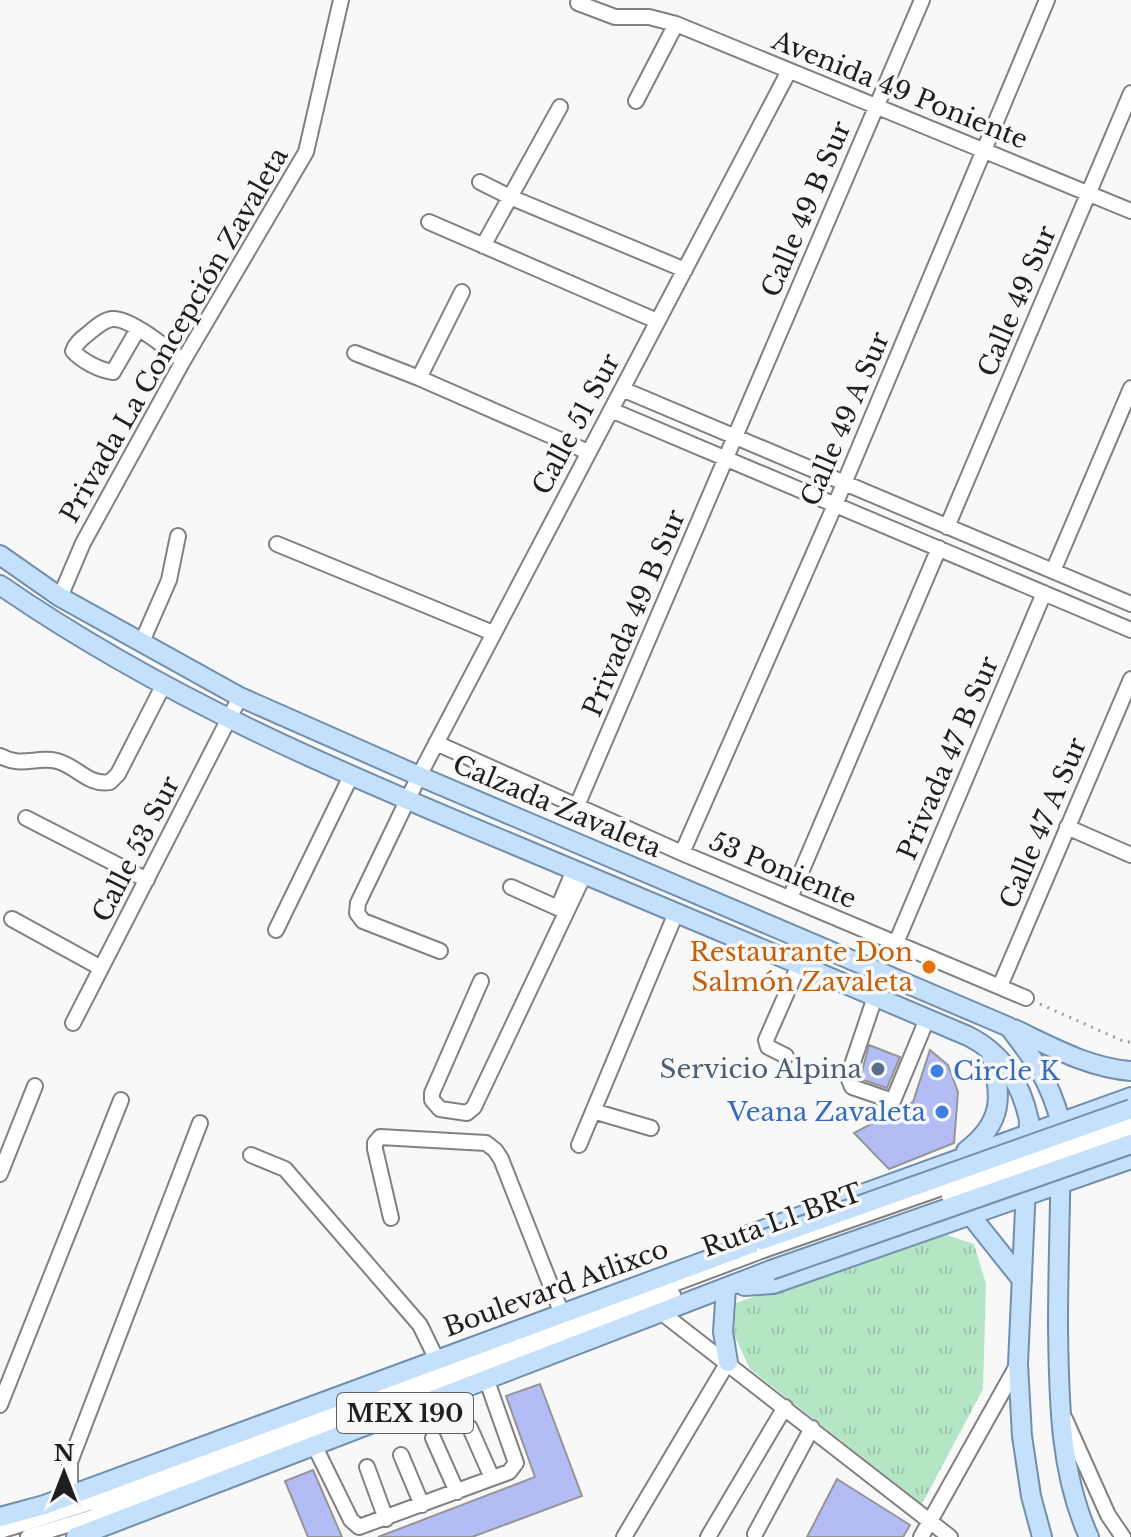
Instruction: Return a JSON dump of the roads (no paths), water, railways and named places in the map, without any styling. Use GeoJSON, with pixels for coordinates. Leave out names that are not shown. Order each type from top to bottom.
{"type":"FeatureCollection","features":[{"type":"Feature","properties":{"kind":"main road","name":"Calzada Zavaleta"},"geometry":{"type":"LineString","coordinates":[[0,555],[60,597],[240,697],[1080,1060],[1101,1067],[1131,1071]]}},
{"type":"Feature","properties":{"kind":"main road","name":"Calzada Zavaleta"},"geometry":{"type":"LineString","coordinates":[[0,585],[51,620],[163,686],[230,720],[408,801],[976,1040],[990,1050],[1019,1087],[1027,1109],[1030,1135],[1018,1364],[1022,1436],[1031,1496],[1042,1537]]}},
{"type":"Feature","properties":{"kind":"main road"},"geometry":{"type":"LineString","coordinates":[[1009,1027],[1053,1092],[1061,1123],[1059,1405],[1069,1474],[1089,1537]]}},
{"type":"Feature","properties":{"kind":"main road"},"geometry":{"type":"LineString","coordinates":[[957,1158],[988,1130],[996,1113],[998,1084],[990,1050]]}},
{"type":"Feature","properties":{"kind":"main road"},"geometry":{"type":"LineString","coordinates":[[707,1261],[739,1238],[1131,1097]]}},
{"type":"Feature","properties":{"kind":"main road"},"geometry":{"type":"LineString","coordinates":[[728,1362],[723,1332],[726,1288],[773,1284],[1061,1184],[1129,1155],[1108,1137],[1104,1107]]}},
{"type":"Feature","properties":{"kind":"main road","name":"Boulevard Atlixco"},"geometry":{"type":"LineString","coordinates":[[86,1535],[726,1288],[766,1255],[1131,1109]]}},
{"type":"Feature","properties":{"kind":"main road","name":"Boulevard Atlixco"},"geometry":{"type":"LineString","coordinates":[[6,1523],[70,1496],[707,1261],[766,1255],[1129,1155]]}},
{"type":"Feature","properties":{"kind":"main road"},"geometry":{"type":"LineString","coordinates":[[957,1158],[975,1169],[985,1188],[981,1202],[971,1216]]}},
{"type":"Feature","properties":{"kind":"main road"},"geometry":{"type":"LineString","coordinates":[[971,1216],[1022,1280]]}},
{"type":"Feature","properties":{"kind":"street","name":"Privada La Concepción Zavaleta"},"geometry":{"type":"LineString","coordinates":[[60,597],[83,543],[183,361],[306,152],[341,0]]}},
{"type":"Feature","properties":{"kind":"street","name":"Calle 49 B Sur"},"geometry":{"type":"LineString","coordinates":[[735,437],[922,0]]}},
{"type":"Feature","properties":{"kind":"street","name":"Calle 49 A Sur"},"geometry":{"type":"LineString","coordinates":[[682,853],[835,505],[1047,0]]}},
{"type":"Feature","properties":{"kind":"street","name":"Avenida 49 Poniente"},"geometry":{"type":"LineString","coordinates":[[578,3],[615,17],[649,17],[676,24],[1131,211]]}},
{"type":"Feature","properties":{"kind":"street"},"geometry":{"type":"LineString","coordinates":[[636,101],[676,24]]}},
{"type":"Feature","properties":{"kind":"street","name":"Calle 51 Sur"},"geometry":{"type":"LineString","coordinates":[[440,951],[363,921],[357,913],[358,903],[436,743],[789,71]]}},
{"type":"Feature","properties":{"kind":"street","name":"Calle 49 Sur"},"geometry":{"type":"LineString","coordinates":[[947,527],[1131,93]]}},
{"type":"Feature","properties":{"kind":"street"},"geometry":{"type":"LineString","coordinates":[[483,246],[560,107]]}},
{"type":"Feature","properties":{"kind":"street"},"geometry":{"type":"LineString","coordinates":[[480,182],[685,270]]}},
{"type":"Feature","properties":{"kind":"street"},"geometry":{"type":"LineString","coordinates":[[429,222],[657,321]]}},
{"type":"Feature","properties":{"kind":"street"},"geometry":{"type":"LineString","coordinates":[[419,378],[462,292]]}},
{"type":"Feature","properties":{"kind":"street"},"geometry":{"type":"LineString","coordinates":[[138,329],[113,372],[78,357],[73,351],[75,344],[110,319],[119,319],[138,329],[183,361]]}},
{"type":"Feature","properties":{"kind":"street"},"geometry":{"type":"LineString","coordinates":[[355,353],[588,452]]}},
{"type":"Feature","properties":{"kind":"street"},"geometry":{"type":"LineString","coordinates":[[1053,571],[1131,388]]}},
{"type":"Feature","properties":{"kind":"street"},"geometry":{"type":"LineString","coordinates":[[622,389],[1131,604]]}},
{"type":"Feature","properties":{"kind":"street"},"geometry":{"type":"LineString","coordinates":[[611,410],[1131,630]]}},
{"type":"Feature","properties":{"kind":"street","name":"Privada 49 B Sur"},"geometry":{"type":"LineString","coordinates":[[576,808],[735,437]]}},
{"type":"Feature","properties":{"kind":"street"},"geometry":{"type":"LineString","coordinates":[[141,644],[169,580],[178,536]]}},
{"type":"Feature","properties":{"kind":"street"},"geometry":{"type":"LineString","coordinates":[[277,544],[493,633]]}},
{"type":"Feature","properties":{"kind":"street"},"geometry":{"type":"LineString","coordinates":[[790,898],[939,548]]}},
{"type":"Feature","properties":{"kind":"street","name":"Privada 47 B Sur"},"geometry":{"type":"LineString","coordinates":[[896,943],[1044,593]]}},
{"type":"Feature","properties":{"kind":"street","name":"Calle 47 A Sur"},"geometry":{"type":"LineString","coordinates":[[1000,986],[1131,679]]}},
{"type":"Feature","properties":{"kind":"street"},"geometry":{"type":"LineString","coordinates":[[0,756],[20,763],[59,761],[91,781],[110,782],[118,774],[163,686]]}},
{"type":"Feature","properties":{"kind":"street","name":"Calle 53 Sur"},"geometry":{"type":"LineString","coordinates":[[73,1023],[240,697]]}},
{"type":"Feature","properties":{"kind":"street","name":"53 Poniente"},"geometry":{"type":"LineString","coordinates":[[436,743],[576,808],[1026,998]]}},
{"type":"Feature","properties":{"kind":"street"},"geometry":{"type":"LineString","coordinates":[[276,930],[351,776]]}},
{"type":"Feature","properties":{"kind":"street"},"geometry":{"type":"LineString","coordinates":[[26,818],[147,880]]}},
{"type":"Feature","properties":{"kind":"street"},"geometry":{"type":"LineString","coordinates":[[1067,827],[1131,855]]}},
{"type":"Feature","properties":{"kind":"street"},"geometry":{"type":"LineString","coordinates":[[481,981],[432,1093],[432,1100],[440,1109],[467,1113],[474,1107],[579,873]]}},
{"type":"Feature","properties":{"kind":"street"},"geometry":{"type":"LineString","coordinates":[[511,887],[563,910]]}},
{"type":"Feature","properties":{"kind":"street"},"geometry":{"type":"LineString","coordinates":[[579,1145],[676,913]]}},
{"type":"Feature","properties":{"kind":"street"},"geometry":{"type":"LineString","coordinates":[[12,919],[101,968]]}},
{"type":"Feature","properties":{"kind":"street"},"geometry":{"type":"LineString","coordinates":[[786,1056],[768,1047],[766,1040],[799,965]]}},
{"type":"Feature","properties":{"kind":"street"},"geometry":{"type":"LineString","coordinates":[[875,997],[848,1077],[852,1087],[891,1101],[895,1099],[927,1019]]}},
{"type":"Feature","properties":{"kind":"street"},"geometry":{"type":"LineString","coordinates":[[0,1174],[35,1086]]}},
{"type":"Feature","properties":{"kind":"street"},"geometry":{"type":"LineString","coordinates":[[0,1405],[121,1100]]}},
{"type":"Feature","properties":{"kind":"street"},"geometry":{"type":"LineString","coordinates":[[593,1111],[651,1128]]}},
{"type":"Feature","properties":{"kind":"street","name":"Ruta L1 BRT"},"geometry":{"type":"LineString","coordinates":[[6,1523],[114,1494],[1131,1122]]}},
{"type":"Feature","properties":{"kind":"street"},"geometry":{"type":"LineString","coordinates":[[70,1496],[70,1462],[200,1123]]}},
{"type":"Feature","properties":{"kind":"street","name":"Ruta L1 BRT"},"geometry":{"type":"LineString","coordinates":[[28,1537],[103,1513],[766,1255],[1131,1133]]}},
{"type":"Feature","properties":{"kind":"street"},"geometry":{"type":"LineString","coordinates":[[391,1218],[375,1149],[380,1137],[486,1143],[501,1159],[562,1314]]}},
{"type":"Feature","properties":{"kind":"street"},"geometry":{"type":"LineString","coordinates":[[251,1155],[285,1169],[420,1325],[437,1360]]}},
{"type":"Feature","properties":{"kind":"street"},"geometry":{"type":"LineString","coordinates":[[662,1313],[950,1537]]}},
{"type":"Feature","properties":{"kind":"street"},"geometry":{"type":"LineString","coordinates":[[624,1537],[728,1362]]}},
{"type":"Feature","properties":{"kind":"street"},"geometry":{"type":"LineString","coordinates":[[921,1537],[1018,1364]]}},
{"type":"Feature","properties":{"kind":"street"},"geometry":{"type":"LineString","coordinates":[[315,1447],[354,1525],[365,1526],[457,1492],[509,1472],[516,1463],[487,1381]]}},
{"type":"Feature","properties":{"kind":"street"},"geometry":{"type":"LineString","coordinates":[[1059,1405],[1108,1515],[1123,1537]]}},
{"type":"Feature","properties":{"kind":"street"},"geometry":{"type":"LineString","coordinates":[[708,1537],[785,1407]]}},
{"type":"Feature","properties":{"kind":"street"},"geometry":{"type":"LineString","coordinates":[[470,1428],[492,1478]]}},
{"type":"Feature","properties":{"kind":"street"},"geometry":{"type":"LineString","coordinates":[[755,1534],[812,1428]]}},
{"type":"Feature","properties":{"kind":"street"},"geometry":{"type":"LineString","coordinates":[[433,1438],[457,1492]]}},
{"type":"Feature","properties":{"kind":"street"},"geometry":{"type":"LineString","coordinates":[[401,1455],[422,1505]]}},
{"type":"Feature","properties":{"kind":"street"},"geometry":{"type":"LineString","coordinates":[[367,1467],[386,1519]]}},
{"type":"Feature","properties":{"kind":"street"},"geometry":{"type":"LineString","coordinates":[[1108,1515],[1131,1523]]}},
{"type":"Feature","properties":{"kind":"place","name":"Restaurante Don Salmón Zavaleta"},"geometry":{"type":"Point","coordinates":[929,967]}},
{"type":"Feature","properties":{"kind":"place","name":"Servicio Alpina"},"geometry":{"type":"Point","coordinates":[878,1069]}},
{"type":"Feature","properties":{"kind":"place","name":"Circle K"},"geometry":{"type":"Point","coordinates":[937,1071]}},
{"type":"Feature","properties":{"kind":"place","name":"Veana Zavaleta"},"geometry":{"type":"Point","coordinates":[942,1112]}}]}
